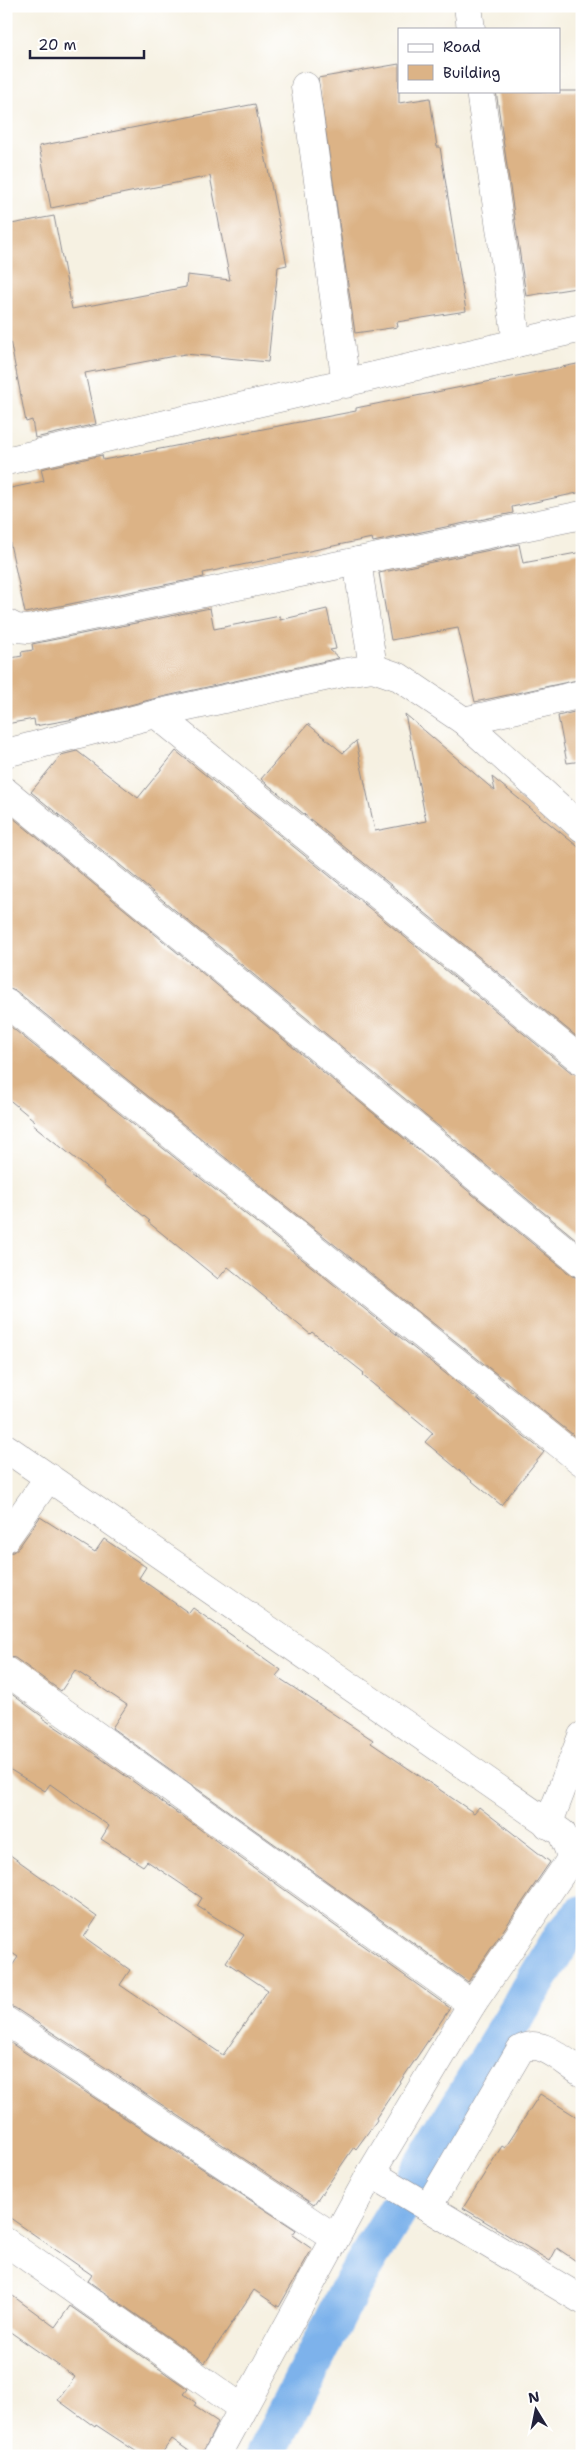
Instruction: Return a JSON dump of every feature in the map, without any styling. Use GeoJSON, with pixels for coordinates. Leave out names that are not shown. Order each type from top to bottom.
{"type":"FeatureCollection","features":[{"type":"Feature","properties":{"kind":"street"},"geometry":{"type":"LineString","coordinates":[[468,6],[471,28]]}},
{"type":"Feature","properties":{"kind":"street"},"geometry":{"type":"LineString","coordinates":[[305,86],[346,384]]}},
{"type":"Feature","properties":{"kind":"street"},"geometry":{"type":"LineString","coordinates":[[480,92],[517,343]]}},
{"type":"Feature","properties":{"kind":"street"},"geometry":{"type":"LineString","coordinates":[[6,461],[582,328]]}},
{"type":"Feature","properties":{"kind":"street"},"geometry":{"type":"LineString","coordinates":[[6,623],[16,628],[28,629],[582,515]]}},
{"type":"Feature","properties":{"kind":"street"},"geometry":{"type":"LineString","coordinates":[[357,561],[373,668]]}},
{"type":"Feature","properties":{"kind":"street"},"geometry":{"type":"LineString","coordinates":[[6,752],[156,714],[373,668],[399,677],[464,721],[582,828]]}},
{"type":"Feature","properties":{"kind":"street"},"geometry":{"type":"LineString","coordinates":[[464,721],[582,694]]}},
{"type":"Feature","properties":{"kind":"street"},"geometry":{"type":"LineString","coordinates":[[156,714],[582,1061]]}},
{"type":"Feature","properties":{"kind":"street"},"geometry":{"type":"LineString","coordinates":[[6,792],[582,1264]]}},
{"type":"Feature","properties":{"kind":"street"},"geometry":{"type":"LineString","coordinates":[[6,1003],[582,1462]]}},
{"type":"Feature","properties":{"kind":"street"},"geometry":{"type":"LineString","coordinates":[[6,1448],[562,1834],[570,1853],[569,1862],[472,2004],[371,2173],[217,2456]]}},
{"type":"Feature","properties":{"kind":"street"},"geometry":{"type":"LineString","coordinates":[[6,1538],[49,1478]]}},
{"type":"Feature","properties":{"kind":"street"},"geometry":{"type":"LineString","coordinates":[[6,1670],[472,2004]]}},
{"type":"Feature","properties":{"kind":"street"},"geometry":{"type":"LineString","coordinates":[[548,1825],[582,1736]]}},
{"type":"Feature","properties":{"kind":"street"},"geometry":{"type":"LineString","coordinates":[[6,2021],[334,2238]]}},
{"type":"Feature","properties":{"kind":"street"},"geometry":{"type":"LineString","coordinates":[[422,2204],[520,2050],[528,2044],[537,2044],[582,2073]]}},
{"type":"Feature","properties":{"kind":"street"},"geometry":{"type":"LineString","coordinates":[[371,2173],[582,2300]]}},
{"type":"Feature","properties":{"kind":"street"},"geometry":{"type":"LineString","coordinates":[[6,2242],[242,2408]]}},
{"type":"Feature","properties":{"kind":"building"},"geometry":{"type":"Polygon","coordinates":[[[398,64],[399,103],[430,98],[437,147],[440,147],[466,311],[397,322],[398,327],[355,333],[318,78],[398,64]]]}},
{"type":"Feature","properties":{"kind":"building"},"geometry":{"type":"Polygon","coordinates":[[[582,91],[582,287],[526,296],[496,92],[582,91]]]}},
{"type":"Feature","properties":{"kind":"building"},"geometry":{"type":"Polygon","coordinates":[[[255,104],[287,265],[278,267],[268,362],[185,354],[85,373],[96,424],[35,438],[32,420],[26,422],[6,320],[6,225],[54,216],[72,309],[186,287],[187,275],[230,280],[210,176],[51,208],[39,146],[255,104]]]}},
{"type":"Feature","properties":{"kind":"building"},"geometry":{"type":"Polygon","coordinates":[[[582,363],[582,492],[512,507],[513,513],[373,542],[372,538],[203,573],[204,577],[25,613],[6,525],[6,489],[44,481],[41,469],[102,455],[103,460],[356,411],[356,408],[582,363]]]}},
{"type":"Feature","properties":{"kind":"building"},"geometry":{"type":"Polygon","coordinates":[[[519,544],[523,563],[582,552],[582,679],[475,702],[458,628],[391,640],[379,573],[519,544]]]}},
{"type":"Feature","properties":{"kind":"building"},"geometry":{"type":"Polygon","coordinates":[[[210,608],[214,629],[280,616],[280,620],[327,609],[336,649],[330,650],[339,658],[153,699],[80,718],[35,726],[34,719],[6,724],[6,659],[22,656],[21,652],[33,650],[32,644],[210,608]]]}},
{"type":"Feature","properties":{"kind":"building"},"geometry":{"type":"Polygon","coordinates":[[[582,710],[582,761],[567,763],[558,716],[582,710]]]}},
{"type":"Feature","properties":{"kind":"building"},"geometry":{"type":"Polygon","coordinates":[[[405,714],[495,791],[492,777],[582,850],[582,1041],[261,779],[308,724],[343,753],[356,741],[375,831],[426,821],[405,714]]]}},
{"type":"Feature","properties":{"kind":"building"},"geometry":{"type":"Polygon","coordinates":[[[77,751],[138,798],[176,751],[572,1073],[582,1076],[582,1244],[31,792],[61,755],[77,751]]]}},
{"type":"Feature","properties":{"kind":"building"},"geometry":{"type":"Polygon","coordinates":[[[12,817],[572,1276],[582,1279],[582,1442],[16,991],[6,988],[6,824],[12,817]]]}},
{"type":"Feature","properties":{"kind":"building"},"geometry":{"type":"Polygon","coordinates":[[[6,1023],[544,1452],[501,1505],[425,1442],[433,1433],[362,1375],[364,1373],[312,1332],[310,1334],[228,1267],[218,1279],[148,1222],[150,1221],[104,1184],[105,1182],[32,1124],[35,1121],[6,1097],[6,1023]]]}},
{"type":"Feature","properties":{"kind":"building"},"geometry":{"type":"Polygon","coordinates":[[[40,1517],[95,1552],[104,1539],[146,1567],[139,1578],[189,1613],[193,1608],[281,1670],[276,1676],[373,1740],[371,1743],[474,1813],[479,1807],[550,1862],[468,1982],[112,1728],[127,1705],[75,1670],[61,1691],[15,1658],[6,1656],[6,1553],[13,1552],[19,1547],[40,1517]]]}},
{"type":"Feature","properties":{"kind":"building"},"geometry":{"type":"Polygon","coordinates":[[[6,1690],[42,1718],[450,2008],[376,2118],[377,2120],[356,2149],[354,2147],[314,2205],[15,2008],[6,2005],[6,1975],[18,1957],[6,1949],[6,1852],[97,1917],[84,1937],[130,1970],[120,1985],[223,2055],[268,1990],[226,1962],[244,1935],[197,1906],[202,1898],[147,1861],[143,1866],[101,1839],[109,1826],[50,1784],[45,1791],[6,1767],[6,1690]]]}},
{"type":"Feature","properties":{"kind":"building"},"geometry":{"type":"Polygon","coordinates":[[[6,2040],[296,2230],[292,2235],[312,2249],[279,2307],[254,2290],[205,2363],[88,2281],[92,2275],[6,2215],[6,2040]]]}},
{"type":"Feature","properties":{"kind":"building"},"geometry":{"type":"Polygon","coordinates":[[[540,2094],[582,2120],[582,2265],[557,2248],[550,2261],[463,2208],[502,2146],[505,2148],[540,2094]]]}},
{"type":"Feature","properties":{"kind":"building"},"geometry":{"type":"Polygon","coordinates":[[[6,2291],[55,2327],[70,2306],[188,2389],[184,2394],[196,2403],[194,2406],[218,2422],[201,2456],[196,2456],[172,2439],[160,2456],[143,2456],[96,2425],[95,2427],[58,2400],[75,2377],[6,2329],[6,2291]]]}},
{"type":"Feature","properties":{"kind":"waterway"},"geometry":{"type":"LineString","coordinates":[[265,2456],[353,2283],[564,1935],[582,1915]]}}]}
